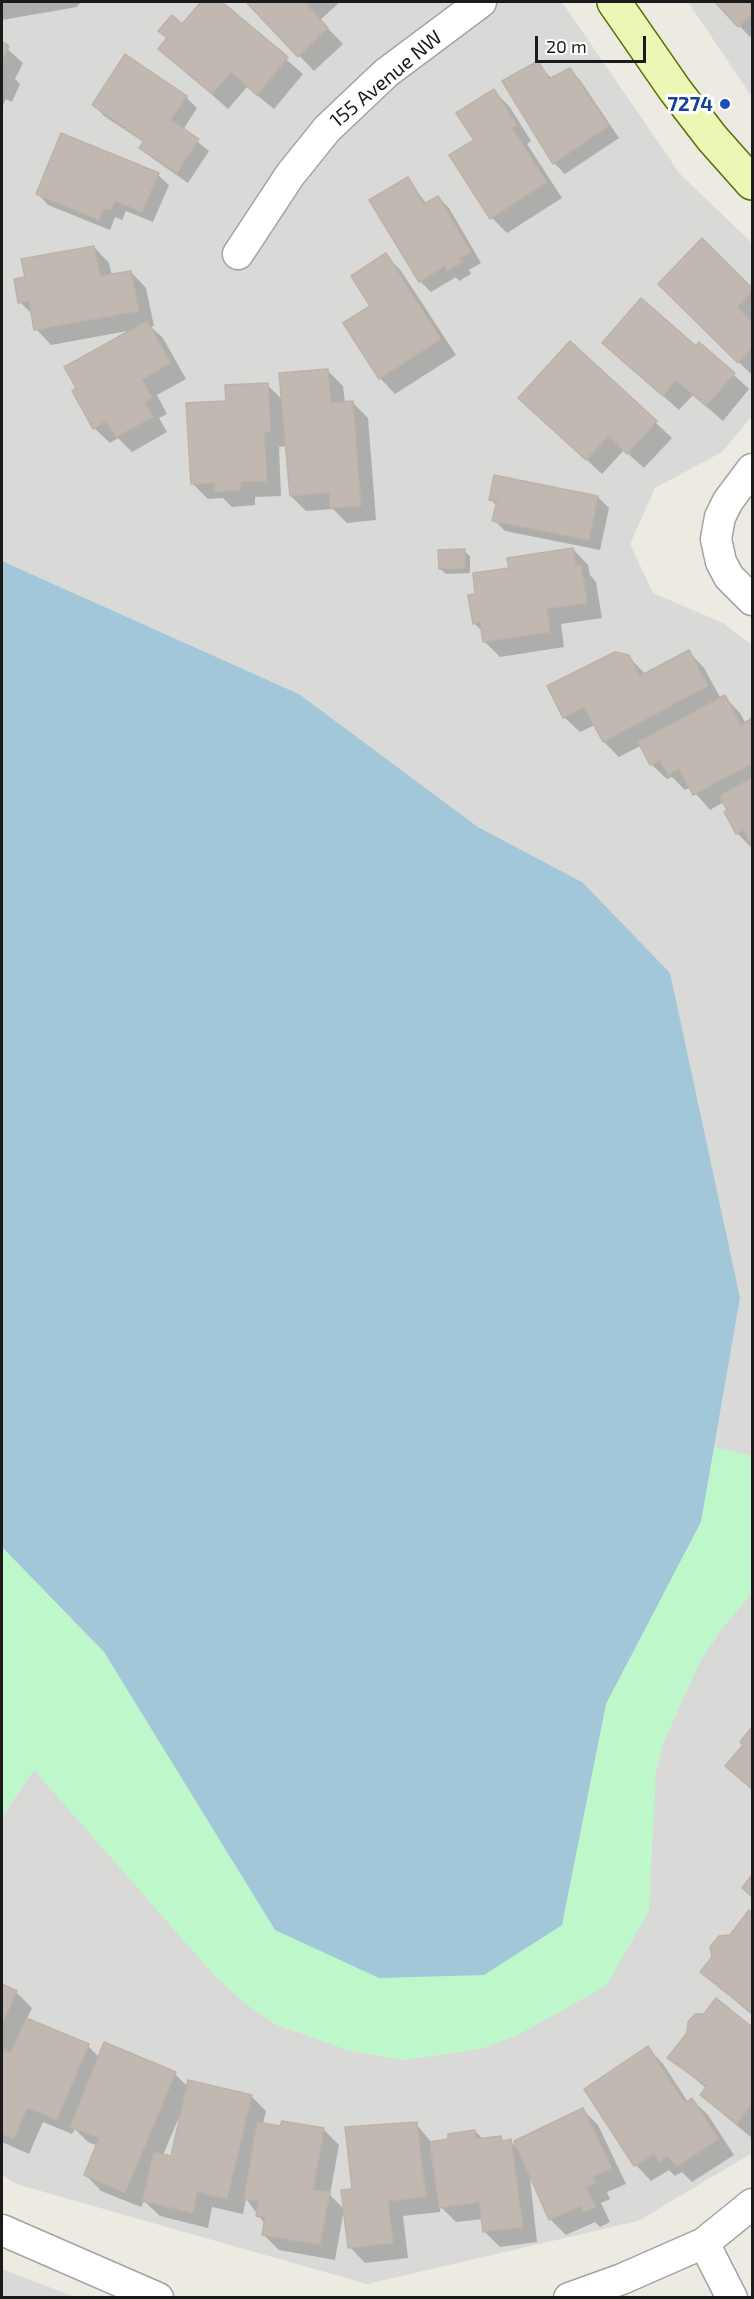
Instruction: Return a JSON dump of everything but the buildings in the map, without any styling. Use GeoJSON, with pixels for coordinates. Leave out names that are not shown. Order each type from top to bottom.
{"type":"FeatureCollection","features":[{"type":"Feature","properties":{"kind":"street","name":"155 Avenue NW"},"geometry":{"type":"LineString","coordinates":[[237,254],[290,175],[327,129],[386,74],[481,2]]}},
{"type":"Feature","properties":{"kind":"street"},"geometry":{"type":"LineString","coordinates":[[614,2],[681,98],[753,183]]}},
{"type":"Feature","properties":{"kind":"street"},"geometry":{"type":"LineString","coordinates":[[753,469],[728,501],[720,518],[716,538],[721,562],[729,577],[753,600]]}},
{"type":"Feature","properties":{"kind":"street"},"geometry":{"type":"LineString","coordinates":[[570,2298],[632,2275],[704,2243],[753,2204]]}},
{"type":"Feature","properties":{"kind":"street"},"geometry":{"type":"LineString","coordinates":[[2,2230],[158,2298]]}},
{"type":"Feature","properties":{"kind":"street"},"geometry":{"type":"LineString","coordinates":[[704,2243],[732,2298]]}},
{"type":"Feature","properties":{"kind":"street"},"geometry":{"type":"LineString","coordinates":[[744,2298],[753,2296]]}},
{"type":"Feature","properties":{"kind":"shaded area"},"geometry":{"type":"Polygon","coordinates":[[[2,2],[562,2],[680,174],[752,243],[752,416],[722,452],[655,488],[630,544],[653,593],[723,623],[752,645],[752,1456],[714,1447],[740,1298],[582,882],[478,827],[299,694],[2,561],[2,2]]]}},
{"type":"Feature","properties":{"kind":"shaded area"},"geometry":{"type":"Polygon","coordinates":[[[688,2],[752,2],[752,97],[688,2]]]}},
{"type":"Feature","properties":{"kind":"shaded area"},"geometry":{"type":"Polygon","coordinates":[[[752,1593],[752,2153],[638,2221],[367,2284],[16,2184],[2,2175],[2,1817],[34,1769],[216,1977],[275,2024],[345,2049],[403,2060],[484,2048],[656,1769],[664,1741],[699,1663],[723,1627],[752,1593]]]}},
{"type":"Feature","properties":{"kind":"shaded area"},"geometry":{"type":"Polygon","coordinates":[[[2,2269],[72,2296],[75,2297],[2,2297],[2,2269]]]}},
{"type":"Feature","properties":{"kind":"green space"},"geometry":{"type":"Polygon","coordinates":[[[714,1447],[752,1456],[752,1593],[723,1627],[699,1663],[664,1741],[656,1769],[649,1911],[606,1986],[520,2034],[484,2048],[403,2060],[345,2049],[275,2024],[244,2003],[216,1977],[34,1770],[2,1817],[2,1547],[104,1652],[275,1930],[562,1925],[606,1704],[701,1523],[714,1447]]]}},
{"type":"Feature","properties":{"kind":"water"},"geometry":{"type":"Polygon","coordinates":[[[2,561],[299,694],[478,827],[582,882],[670,973],[740,1298],[701,1522],[606,1704],[562,1925],[484,1975],[379,1978],[275,1930],[104,1652],[2,1547],[2,561]]]}},
{"type":"Feature","properties":{"kind":"place","name":"7274"},"geometry":{"type":"Point","coordinates":[725,104]}}]}
